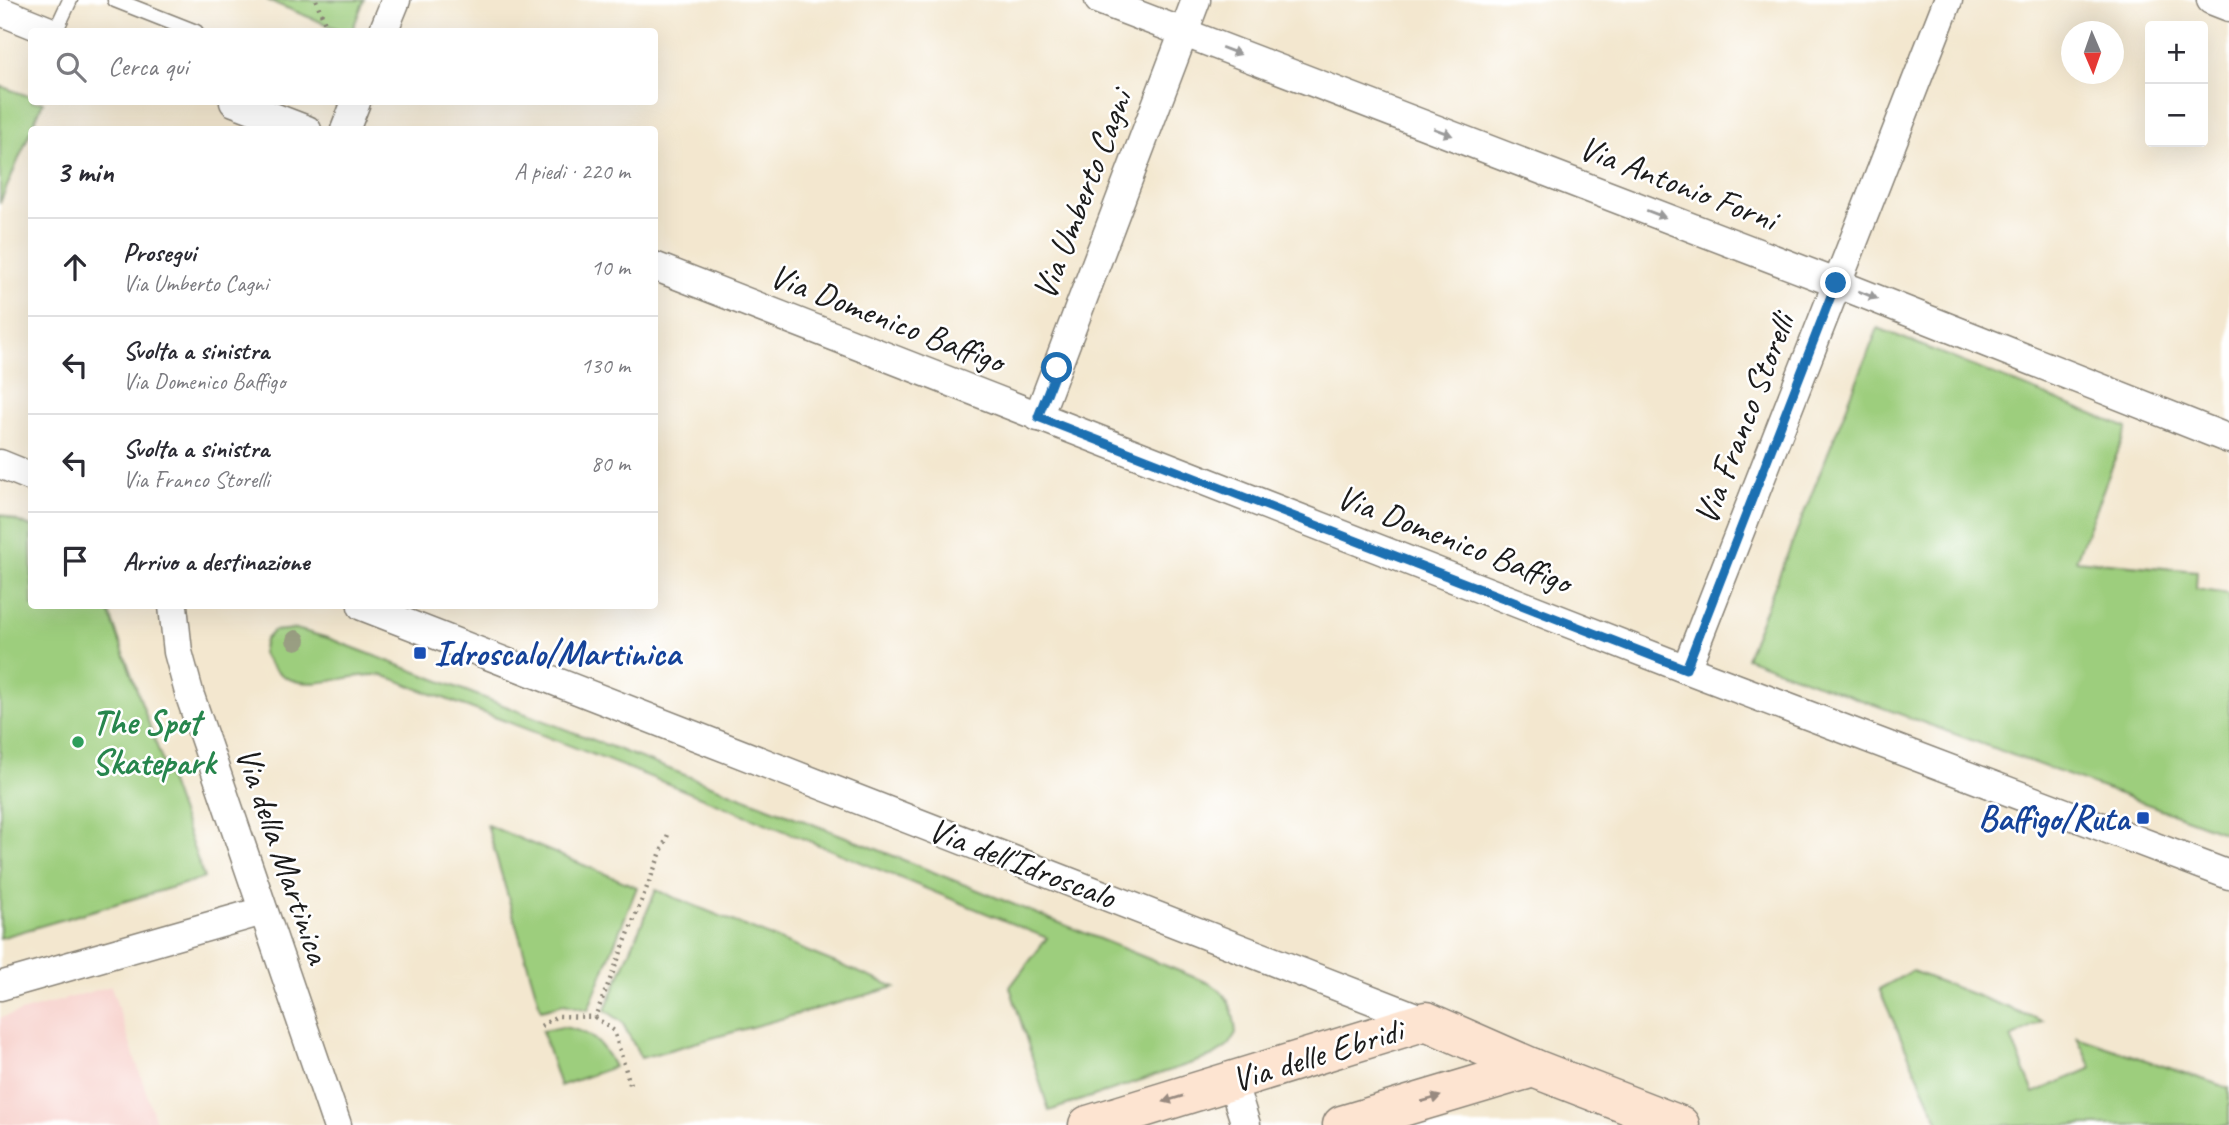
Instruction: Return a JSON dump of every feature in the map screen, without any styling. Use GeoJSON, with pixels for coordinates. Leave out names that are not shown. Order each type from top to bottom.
{"type":"FeatureCollection","features":[{"type":"Feature","properties":{"kind":"street"},"geometry":{"type":"LineString","coordinates":[[385,28],[396,0]]}},
{"type":"Feature","properties":{"kind":"street","name":"Via Antonio Forni"},"geometry":{"type":"LineString","coordinates":[[1099,0],[1836,283],[2229,439]]}},
{"type":"Feature","properties":{"kind":"street","name":"Via Umberto Cagni"},"geometry":{"type":"LineString","coordinates":[[1038,417],[1196,0]]}},
{"type":"Feature","properties":{"kind":"street","name":"Via Franco Storelli"},"geometry":{"type":"LineString","coordinates":[[1686,669],[1948,0]]}},
{"type":"Feature","properties":{"kind":"street"},"geometry":{"type":"LineString","coordinates":[[2211,0],[2229,7]]}},
{"type":"Feature","properties":{"kind":"street"},"geometry":{"type":"LineString","coordinates":[[0,11],[43,28]]}},
{"type":"Feature","properties":{"kind":"street"},"geometry":{"type":"LineString","coordinates":[[242,105],[297,126]]}},
{"type":"Feature","properties":{"kind":"street"},"geometry":{"type":"LineString","coordinates":[[347,126],[355,105]]}},
{"type":"Feature","properties":{"kind":"street","name":"Via Domenico Baffigo"},"geometry":{"type":"LineString","coordinates":[[658,268],[1686,669],[2229,875]]}},
{"type":"Feature","properties":{"kind":"street"},"geometry":{"type":"LineString","coordinates":[[0,464],[28,475]]}},
{"type":"Feature","properties":{"kind":"street","name":"Via della Martinica"},"geometry":{"type":"LineString","coordinates":[[173,609],[184,674],[337,1125]]}},
{"type":"Feature","properties":{"kind":"street","name":"Via dell'Idroscalo"},"geometry":{"type":"LineString","coordinates":[[370,609],[1426,1021],[1533,1068],[1680,1125]]}},
{"type":"Feature","properties":{"kind":"street"},"geometry":{"type":"LineString","coordinates":[[0,986],[263,911]]}},
{"type":"Feature","properties":{"kind":"street","name":"Via delle Ebridi"},"geometry":{"type":"LineString","coordinates":[[1088,1125],[1426,1021]]}},
{"type":"Feature","properties":{"kind":"street"},"geometry":{"type":"LineString","coordinates":[[1342,1125],[1533,1068]]}},
{"type":"Feature","properties":{"kind":"street"},"geometry":{"type":"LineString","coordinates":[[1231,1081],[1246,1125]]}},
{"type":"Feature","properties":{"kind":"lane"},"geometry":{"type":"LineString","coordinates":[[55,28],[70,0]]}},
{"type":"Feature","properties":{"kind":"lane"},"geometry":{"type":"LineString","coordinates":[[116,0],[186,28]]}},
{"type":"Feature","properties":{"kind":"path"},"geometry":{"type":"LineString","coordinates":[[316,0],[325,23]]}},
{"type":"Feature","properties":{"kind":"path"},"geometry":{"type":"LineString","coordinates":[[594,1017],[668,832]]}},
{"type":"Feature","properties":{"kind":"path"},"geometry":{"type":"LineString","coordinates":[[541,1026],[556,1016],[594,1017],[614,1031],[630,1084]]}},
{"type":"Feature","properties":{"kind":"shaded area"},"geometry":{"type":"Polygon","coordinates":[[[111,986],[157,1125],[0,1125],[0,1018],[111,986]]]}},
{"type":"Feature","properties":{"kind":"green space"},"geometry":{"type":"Polygon","coordinates":[[[267,0],[364,0],[353,28],[335,28],[267,0]]]}},
{"type":"Feature","properties":{"kind":"green space"},"geometry":{"type":"Polygon","coordinates":[[[0,86],[28,96],[28,105],[42,105],[33,126],[28,126],[28,137],[0,203],[0,86]]]}},
{"type":"Feature","properties":{"kind":"green space"},"geometry":{"type":"Polygon","coordinates":[[[1878,328],[2127,428],[2076,560],[2197,571],[2196,589],[2229,594],[2229,834],[1746,658],[1878,328]]]}},
{"type":"Feature","properties":{"kind":"green space","name":"The Spot Skatepark"},"geometry":{"type":"Polygon","coordinates":[[[0,514],[28,526],[28,609],[108,609],[204,878],[0,938],[0,514]]]}},
{"type":"Feature","properties":{"kind":"green space"},"geometry":{"type":"Polygon","coordinates":[[[296,629],[328,638],[849,838],[1211,984],[1227,999],[1236,1033],[1227,1047],[1213,1056],[1049,1111],[1010,987],[1047,938],[657,780],[393,679],[376,675],[313,683],[286,678],[273,668],[262,653],[265,640],[273,631],[296,629]]]}},
{"type":"Feature","properties":{"kind":"green space"},"geometry":{"type":"Polygon","coordinates":[[[487,825],[637,887],[588,1010],[564,1004],[541,1010],[487,825]]]}},
{"type":"Feature","properties":{"kind":"green space"},"geometry":{"type":"Polygon","coordinates":[[[656,890],[895,987],[641,1058],[622,1022],[605,1010],[656,890]]]}},
{"type":"Feature","properties":{"kind":"green space"},"geometry":{"type":"Polygon","coordinates":[[[1912,971],[2043,1021],[2011,1038],[2034,1093],[2092,1068],[2077,1037],[2229,1088],[2229,1125],[1940,1125],[1879,989],[1912,971]]]}},
{"type":"Feature","properties":{"kind":"green space"},"geometry":{"type":"Polygon","coordinates":[[[563,1027],[581,1031],[594,1039],[614,1067],[560,1086],[542,1031],[563,1027]]]}},
{"type":"Feature","properties":{"kind":"place","name":"Idroscalo/Martinica"},"geometry":{"type":"Point","coordinates":[420,653]}},
{"type":"Feature","properties":{"kind":"place","name":"The Spot Skatepark"},"geometry":{"type":"Point","coordinates":[78,742]}},
{"type":"Feature","properties":{"kind":"place","name":"Baffigo/Ruta"},"geometry":{"type":"Point","coordinates":[2143,818]}},
{"type":"Feature","properties":{"kind":"route"},"geometry":{"type":"LineString","coordinates":[[1057,368],[1038,417],[1686,669],[1836,283]]}}]}
